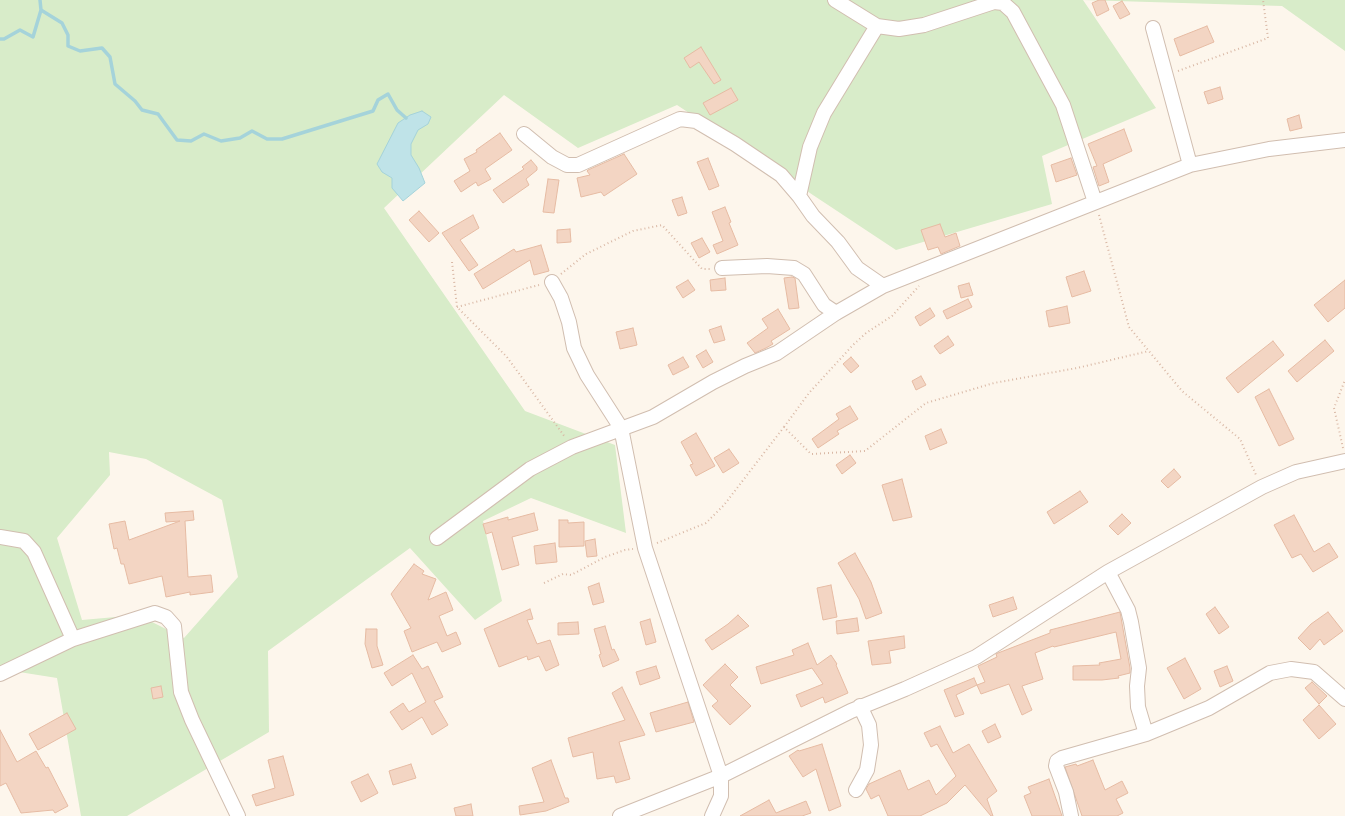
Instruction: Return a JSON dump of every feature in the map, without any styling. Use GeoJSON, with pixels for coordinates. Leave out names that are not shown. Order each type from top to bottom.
{"type":"FeatureCollection","features":[{"type":"Feature","properties":{"kind":"street"},"geometry":{"type":"LineString","coordinates":[[835,0],[877,26],[899,29],[924,25],[994,2],[1003,3],[1013,12],[1063,106],[1095,202]]}},
{"type":"Feature","properties":{"kind":"street"},"geometry":{"type":"LineString","coordinates":[[800,196],[810,147],[824,113],[877,26]]}},
{"type":"Feature","properties":{"kind":"street"},"geometry":{"type":"LineString","coordinates":[[1153,28],[1190,165]]}},
{"type":"Feature","properties":{"kind":"street"},"geometry":{"type":"LineString","coordinates":[[524,134],[552,157],[567,165],[578,165],[680,119],[696,121],[735,144],[781,175],[800,196],[813,216],[838,242],[857,268],[883,286]]}},
{"type":"Feature","properties":{"kind":"street"},"geometry":{"type":"LineString","coordinates":[[437,538],[530,469],[572,447],[653,417],[713,382],[745,366],[777,353],[836,314],[883,286],[1190,165],[1269,149],[1345,140]]}},
{"type":"Feature","properties":{"kind":"street"},"geometry":{"type":"LineString","coordinates":[[722,268],[767,266],[794,268],[804,274],[824,305],[836,314]]}},
{"type":"Feature","properties":{"kind":"street"},"geometry":{"type":"LineString","coordinates":[[552,282],[567,316],[574,348],[587,376],[621,428],[645,548],[721,776],[721,796],[712,816]]}},
{"type":"Feature","properties":{"kind":"street"},"geometry":{"type":"LineString","coordinates":[[620,816],[721,776],[860,706],[905,689],[976,657],[1108,572],[1262,487],[1296,472],[1344,455]]}},
{"type":"Feature","properties":{"kind":"street"},"geometry":{"type":"LineString","coordinates":[[0,537],[24,541],[34,552],[73,639]]}},
{"type":"Feature","properties":{"kind":"street"},"geometry":{"type":"LineString","coordinates":[[1108,572],[1128,610],[1131,622],[1139,668],[1137,686],[1138,708],[1146,734]]}},
{"type":"Feature","properties":{"kind":"street"},"geometry":{"type":"LineString","coordinates":[[0,674],[73,639],[155,613],[166,617],[174,626],[181,692],[192,720],[238,816]]}},
{"type":"Feature","properties":{"kind":"street"},"geometry":{"type":"LineString","coordinates":[[1071,816],[1066,792],[1056,766],[1057,761],[1062,758],[1146,734],[1209,708],[1270,673],[1291,669],[1314,672],[1345,699]]}},
{"type":"Feature","properties":{"kind":"street"},"geometry":{"type":"LineString","coordinates":[[856,790],[867,770],[871,745],[869,725],[860,706]]}},
{"type":"Feature","properties":{"kind":"path"},"geometry":{"type":"LineString","coordinates":[[1166,76],[1268,38],[1263,0]]}},
{"type":"Feature","properties":{"kind":"path"},"geometry":{"type":"LineString","coordinates":[[1095,202],[1129,327],[1182,391],[1240,439],[1262,487]]}},
{"type":"Feature","properties":{"kind":"path"},"geometry":{"type":"LineString","coordinates":[[457,307],[552,282],[586,254],[633,231],[662,225],[702,269],[722,268]]}},
{"type":"Feature","properties":{"kind":"path"},"geometry":{"type":"LineString","coordinates":[[452,262],[457,307],[507,357],[572,447]]}},
{"type":"Feature","properties":{"kind":"path"},"geometry":{"type":"LineString","coordinates":[[544,583],[563,574],[571,575],[612,554],[626,550],[645,548],[706,523],[724,505],[784,428],[809,393],[853,345],[866,333],[892,316],[924,281],[934,267]]}},
{"type":"Feature","properties":{"kind":"path"},"geometry":{"type":"LineString","coordinates":[[784,428],[811,454],[865,450],[926,403],[994,383],[1077,368],[1149,351]]}},
{"type":"Feature","properties":{"kind":"path"},"geometry":{"type":"LineString","coordinates":[[1344,455],[1334,408],[1345,380]]}},
{"type":"Feature","properties":{"kind":"green space"},"geometry":{"type":"Polygon","coordinates":[[[0,0],[1083,0],[1156,108],[1042,156],[1052,204],[896,250],[677,105],[578,148],[504,95],[384,208],[525,411],[615,445],[626,533],[531,498],[483,521],[502,601],[475,620],[410,548],[268,651],[269,732],[127,816],[81,816],[57,678],[0,669],[0,0]],[[109,452],[110,475],[57,538],[82,620],[138,615],[184,638],[238,577],[222,500],[146,459],[109,452]]]}},
{"type":"Feature","properties":{"kind":"green space"},"geometry":{"type":"Polygon","coordinates":[[[1083,0],[1345,0],[1345,51],[1282,6],[1083,0]]]}},
{"type":"Feature","properties":{"kind":"water"},"geometry":{"type":"Polygon","coordinates":[[[422,111],[431,117],[428,124],[418,130],[411,144],[411,155],[419,168],[425,183],[403,201],[392,188],[392,178],[382,172],[377,164],[398,123],[410,115],[422,111]]]}},
{"type":"Feature","properties":{"kind":"building"},"geometry":{"type":"Polygon","coordinates":[[[1099,0],[1105,0],[1109,10],[1097,16],[1092,3],[1099,0]]]}},
{"type":"Feature","properties":{"kind":"building"},"geometry":{"type":"Polygon","coordinates":[[[1122,1],[1130,14],[1120,19],[1113,6],[1122,1]]]}},
{"type":"Feature","properties":{"kind":"building"},"geometry":{"type":"Polygon","coordinates":[[[1207,26],[1214,42],[1180,56],[1174,39],[1207,26]]]}},
{"type":"Feature","properties":{"kind":"building"},"geometry":{"type":"Polygon","coordinates":[[[701,47],[721,80],[714,84],[699,62],[690,68],[684,58],[701,47]]]}},
{"type":"Feature","properties":{"kind":"building"},"geometry":{"type":"Polygon","coordinates":[[[1220,87],[1223,99],[1208,104],[1204,92],[1220,87]]]}},
{"type":"Feature","properties":{"kind":"building"},"geometry":{"type":"Polygon","coordinates":[[[731,88],[738,100],[710,115],[703,103],[731,88]]]}},
{"type":"Feature","properties":{"kind":"building"},"geometry":{"type":"Polygon","coordinates":[[[1299,115],[1302,128],[1290,131],[1287,119],[1299,115]]]}},
{"type":"Feature","properties":{"kind":"building"},"geometry":{"type":"Polygon","coordinates":[[[1124,129],[1132,151],[1103,164],[1109,182],[1099,186],[1093,167],[1097,166],[1088,144],[1124,129]]]}},
{"type":"Feature","properties":{"kind":"building"},"geometry":{"type":"Polygon","coordinates":[[[500,133],[512,150],[485,169],[491,179],[478,186],[476,182],[461,192],[454,181],[470,171],[464,159],[477,152],[476,150],[500,133]]]}},
{"type":"Feature","properties":{"kind":"building"},"geometry":{"type":"Polygon","coordinates":[[[624,154],[637,174],[604,196],[601,192],[581,197],[577,178],[590,175],[587,171],[588,170],[624,154]]]}},
{"type":"Feature","properties":{"kind":"building"},"geometry":{"type":"Polygon","coordinates":[[[708,158],[719,186],[709,190],[697,162],[708,158]]]}},
{"type":"Feature","properties":{"kind":"building"},"geometry":{"type":"Polygon","coordinates":[[[1071,158],[1077,175],[1056,182],[1051,165],[1071,158]]]}},
{"type":"Feature","properties":{"kind":"building"},"geometry":{"type":"Polygon","coordinates":[[[531,160],[537,167],[537,170],[526,179],[529,185],[503,203],[493,190],[524,169],[522,167],[531,160]]]}},
{"type":"Feature","properties":{"kind":"building"},"geometry":{"type":"Polygon","coordinates":[[[548,179],[559,180],[554,213],[543,212],[548,179]]]}},
{"type":"Feature","properties":{"kind":"building"},"geometry":{"type":"Polygon","coordinates":[[[682,197],[687,213],[678,216],[672,200],[682,197]]]}},
{"type":"Feature","properties":{"kind":"building"},"geometry":{"type":"Polygon","coordinates":[[[725,207],[731,222],[729,223],[738,245],[717,254],[713,245],[723,241],[712,212],[725,207]]]}},
{"type":"Feature","properties":{"kind":"building"},"geometry":{"type":"Polygon","coordinates":[[[419,211],[439,233],[429,242],[409,220],[419,211]]]}},
{"type":"Feature","properties":{"kind":"building"},"geometry":{"type":"Polygon","coordinates":[[[473,215],[479,228],[460,240],[478,265],[469,271],[442,233],[473,215]]]}},
{"type":"Feature","properties":{"kind":"building"},"geometry":{"type":"Polygon","coordinates":[[[940,224],[945,237],[956,233],[960,246],[941,254],[938,247],[928,250],[921,230],[940,224]]]}},
{"type":"Feature","properties":{"kind":"building"},"geometry":{"type":"Polygon","coordinates":[[[570,229],[571,242],[557,243],[557,230],[570,229]]]}},
{"type":"Feature","properties":{"kind":"building"},"geometry":{"type":"Polygon","coordinates":[[[702,238],[710,252],[699,258],[691,243],[702,238]]]}},
{"type":"Feature","properties":{"kind":"building"},"geometry":{"type":"Polygon","coordinates":[[[541,245],[549,271],[534,275],[530,260],[483,289],[474,274],[514,249],[516,252],[541,245]]]}},
{"type":"Feature","properties":{"kind":"building"},"geometry":{"type":"Polygon","coordinates":[[[1084,271],[1091,291],[1072,297],[1066,277],[1084,271]]]}},
{"type":"Feature","properties":{"kind":"building"},"geometry":{"type":"Polygon","coordinates":[[[725,278],[726,290],[711,291],[710,280],[725,278]]]}},
{"type":"Feature","properties":{"kind":"building"},"geometry":{"type":"Polygon","coordinates":[[[784,278],[795,278],[799,308],[789,309],[784,278]]]}},
{"type":"Feature","properties":{"kind":"building"},"geometry":{"type":"Polygon","coordinates":[[[688,280],[695,290],[683,298],[676,287],[688,280]]]}},
{"type":"Feature","properties":{"kind":"building"},"geometry":{"type":"Polygon","coordinates":[[[1345,280],[1345,308],[1328,322],[1314,305],[1345,280]]]}},
{"type":"Feature","properties":{"kind":"building"},"geometry":{"type":"Polygon","coordinates":[[[969,283],[973,295],[961,298],[958,286],[969,283]]]}},
{"type":"Feature","properties":{"kind":"building"},"geometry":{"type":"Polygon","coordinates":[[[968,299],[972,307],[947,319],[943,311],[968,299]]]}},
{"type":"Feature","properties":{"kind":"building"},"geometry":{"type":"Polygon","coordinates":[[[1067,306],[1070,323],[1049,327],[1046,311],[1067,306]]]}},
{"type":"Feature","properties":{"kind":"building"},"geometry":{"type":"Polygon","coordinates":[[[930,308],[935,316],[920,326],[915,317],[930,308]]]}},
{"type":"Feature","properties":{"kind":"building"},"geometry":{"type":"Polygon","coordinates":[[[778,309],[790,329],[771,341],[773,344],[755,353],[747,343],[768,328],[762,319],[778,309]]]}},
{"type":"Feature","properties":{"kind":"building"},"geometry":{"type":"Polygon","coordinates":[[[721,326],[725,340],[714,343],[709,330],[721,326]]]}},
{"type":"Feature","properties":{"kind":"building"},"geometry":{"type":"Polygon","coordinates":[[[633,328],[637,345],[620,349],[616,332],[633,328]]]}},
{"type":"Feature","properties":{"kind":"building"},"geometry":{"type":"Polygon","coordinates":[[[948,336],[954,345],[940,354],[934,346],[948,336]]]}},
{"type":"Feature","properties":{"kind":"building"},"geometry":{"type":"Polygon","coordinates":[[[1325,340],[1334,351],[1297,382],[1288,371],[1325,340]]]}},
{"type":"Feature","properties":{"kind":"building"},"geometry":{"type":"Polygon","coordinates":[[[1273,341],[1284,355],[1238,393],[1226,378],[1273,341]]]}},
{"type":"Feature","properties":{"kind":"building"},"geometry":{"type":"Polygon","coordinates":[[[706,350],[713,362],[703,368],[696,356],[706,350]]]}},
{"type":"Feature","properties":{"kind":"building"},"geometry":{"type":"Polygon","coordinates":[[[683,357],[689,367],[673,375],[668,365],[683,357]]]}},
{"type":"Feature","properties":{"kind":"building"},"geometry":{"type":"Polygon","coordinates":[[[851,357],[859,366],[851,373],[843,364],[851,357]]]}},
{"type":"Feature","properties":{"kind":"building"},"geometry":{"type":"Polygon","coordinates":[[[921,376],[926,385],[916,390],[912,381],[921,376]]]}},
{"type":"Feature","properties":{"kind":"building"},"geometry":{"type":"Polygon","coordinates":[[[1269,389],[1294,439],[1279,446],[1255,397],[1269,389]]]}},
{"type":"Feature","properties":{"kind":"building"},"geometry":{"type":"Polygon","coordinates":[[[850,406],[858,419],[837,431],[839,434],[818,448],[812,439],[839,419],[836,414],[850,406]]]}},
{"type":"Feature","properties":{"kind":"building"},"geometry":{"type":"Polygon","coordinates":[[[941,429],[947,443],[930,450],[925,436],[941,429]]]}},
{"type":"Feature","properties":{"kind":"building"},"geometry":{"type":"Polygon","coordinates":[[[696,433],[715,466],[696,476],[690,465],[693,464],[681,442],[696,433]]]}},
{"type":"Feature","properties":{"kind":"building"},"geometry":{"type":"Polygon","coordinates":[[[729,449],[739,463],[723,473],[714,458],[729,449]]]}},
{"type":"Feature","properties":{"kind":"building"},"geometry":{"type":"Polygon","coordinates":[[[850,455],[856,463],[842,474],[836,465],[850,455]]]}},
{"type":"Feature","properties":{"kind":"building"},"geometry":{"type":"Polygon","coordinates":[[[1174,469],[1181,477],[1168,488],[1161,481],[1174,469]]]}},
{"type":"Feature","properties":{"kind":"building"},"geometry":{"type":"Polygon","coordinates":[[[902,479],[912,517],[893,521],[882,485],[902,479]]]}},
{"type":"Feature","properties":{"kind":"building"},"geometry":{"type":"Polygon","coordinates":[[[1080,491],[1088,502],[1054,524],[1047,512],[1080,491]]]}},
{"type":"Feature","properties":{"kind":"building"},"geometry":{"type":"Polygon","coordinates":[[[193,511],[194,520],[185,521],[188,577],[211,575],[213,592],[190,595],[190,592],[166,597],[162,576],[129,584],[124,564],[121,564],[117,548],[114,549],[109,524],[125,521],[129,540],[180,521],[166,522],[165,513],[193,511]]]}},
{"type":"Feature","properties":{"kind":"building"},"geometry":{"type":"Polygon","coordinates":[[[534,513],[538,530],[512,537],[519,565],[502,570],[492,532],[486,534],[483,524],[508,517],[508,520],[534,513]]]}},
{"type":"Feature","properties":{"kind":"building"},"geometry":{"type":"Polygon","coordinates":[[[1122,514],[1131,523],[1118,535],[1109,526],[1122,514]]]}},
{"type":"Feature","properties":{"kind":"building"},"geometry":{"type":"Polygon","coordinates":[[[1294,515],[1314,552],[1329,543],[1338,557],[1313,572],[1301,554],[1292,558],[1274,525],[1294,515]]]}},
{"type":"Feature","properties":{"kind":"building"},"geometry":{"type":"Polygon","coordinates":[[[559,520],[568,520],[568,523],[584,522],[584,546],[559,547],[559,520]]]}},
{"type":"Feature","properties":{"kind":"building"},"geometry":{"type":"Polygon","coordinates":[[[595,539],[597,556],[587,557],[585,541],[595,539]]]}},
{"type":"Feature","properties":{"kind":"building"},"geometry":{"type":"Polygon","coordinates":[[[555,543],[557,562],[536,564],[534,546],[555,543]]]}},
{"type":"Feature","properties":{"kind":"building"},"geometry":{"type":"Polygon","coordinates":[[[855,553],[871,582],[882,613],[866,619],[859,599],[838,563],[855,553]]]}},
{"type":"Feature","properties":{"kind":"building"},"geometry":{"type":"Polygon","coordinates":[[[414,564],[424,571],[422,574],[436,579],[428,600],[446,592],[453,610],[439,616],[447,636],[456,632],[461,644],[442,652],[437,642],[412,652],[404,631],[411,628],[391,594],[414,564]]]}},
{"type":"Feature","properties":{"kind":"building"},"geometry":{"type":"Polygon","coordinates":[[[599,583],[604,602],[593,605],[588,587],[599,583]]]}},
{"type":"Feature","properties":{"kind":"building"},"geometry":{"type":"Polygon","coordinates":[[[831,585],[837,617],[823,620],[817,588],[831,585]]]}},
{"type":"Feature","properties":{"kind":"building"},"geometry":{"type":"Polygon","coordinates":[[[1013,597],[1017,609],[993,617],[989,605],[1013,597]]]}},
{"type":"Feature","properties":{"kind":"building"},"geometry":{"type":"Polygon","coordinates":[[[1215,607],[1229,627],[1219,634],[1206,614],[1215,607]]]}},
{"type":"Feature","properties":{"kind":"building"},"geometry":{"type":"Polygon","coordinates":[[[530,609],[533,619],[527,620],[537,644],[550,640],[559,665],[546,671],[539,656],[528,660],[527,656],[499,667],[484,629],[530,609]]]}},
{"type":"Feature","properties":{"kind":"building"},"geometry":{"type":"Polygon","coordinates":[[[1120,612],[1130,673],[1118,676],[1119,678],[1102,680],[1073,680],[1073,666],[1100,665],[1099,663],[1121,659],[1116,632],[1053,646],[1035,653],[1043,679],[1022,686],[1032,710],[1022,715],[1009,684],[981,694],[977,685],[985,682],[978,666],[997,657],[996,654],[1050,633],[1050,630],[1120,612]]]}},
{"type":"Feature","properties":{"kind":"building"},"geometry":{"type":"Polygon","coordinates":[[[1328,612],[1343,631],[1324,645],[1320,639],[1310,650],[1298,638],[1311,624],[1328,612]]]}},
{"type":"Feature","properties":{"kind":"building"},"geometry":{"type":"Polygon","coordinates":[[[738,615],[749,626],[712,650],[705,640],[738,615]]]}},
{"type":"Feature","properties":{"kind":"building"},"geometry":{"type":"Polygon","coordinates":[[[857,618],[859,631],[837,634],[836,621],[857,618]]]}},
{"type":"Feature","properties":{"kind":"building"},"geometry":{"type":"Polygon","coordinates":[[[650,619],[656,642],[646,645],[640,622],[650,619]]]}},
{"type":"Feature","properties":{"kind":"building"},"geometry":{"type":"Polygon","coordinates":[[[578,622],[579,634],[558,635],[558,623],[578,622]]]}},
{"type":"Feature","properties":{"kind":"building"},"geometry":{"type":"Polygon","coordinates":[[[605,626],[612,650],[614,649],[619,660],[603,667],[594,629],[605,626]]]}},
{"type":"Feature","properties":{"kind":"building"},"geometry":{"type":"Polygon","coordinates":[[[366,629],[377,629],[377,646],[383,665],[372,668],[365,644],[366,629]]]}},
{"type":"Feature","properties":{"kind":"building"},"geometry":{"type":"Polygon","coordinates":[[[904,636],[905,648],[889,651],[891,663],[872,665],[868,641],[904,636]]]}},
{"type":"Feature","properties":{"kind":"building"},"geometry":{"type":"Polygon","coordinates":[[[808,643],[817,665],[831,655],[837,664],[836,665],[848,693],[825,703],[823,697],[801,707],[796,695],[823,684],[812,668],[761,684],[756,667],[794,655],[792,650],[808,643]]]}},
{"type":"Feature","properties":{"kind":"building"},"geometry":{"type":"Polygon","coordinates":[[[413,655],[422,669],[428,666],[443,697],[434,701],[448,725],[432,735],[422,717],[402,730],[390,712],[403,703],[409,712],[426,702],[412,673],[392,686],[384,673],[413,655]]]}},
{"type":"Feature","properties":{"kind":"building"},"geometry":{"type":"Polygon","coordinates":[[[1185,658],[1201,689],[1184,699],[1167,668],[1185,658]]]}},
{"type":"Feature","properties":{"kind":"building"},"geometry":{"type":"Polygon","coordinates":[[[725,664],[738,677],[730,685],[751,706],[730,725],[712,706],[718,701],[703,685],[725,664]]]}},
{"type":"Feature","properties":{"kind":"building"},"geometry":{"type":"Polygon","coordinates":[[[656,666],[660,678],[640,685],[636,672],[656,666]]]}},
{"type":"Feature","properties":{"kind":"building"},"geometry":{"type":"Polygon","coordinates":[[[1227,666],[1233,681],[1220,687],[1214,671],[1227,666]]]}},
{"type":"Feature","properties":{"kind":"building"},"geometry":{"type":"Polygon","coordinates":[[[974,678],[977,685],[956,695],[964,714],[955,717],[944,690],[974,678]]]}},
{"type":"Feature","properties":{"kind":"building"},"geometry":{"type":"Polygon","coordinates":[[[1312,682],[1327,696],[1319,704],[1305,688],[1312,682]]]}},
{"type":"Feature","properties":{"kind":"building"},"geometry":{"type":"Polygon","coordinates":[[[161,686],[163,697],[153,699],[151,688],[161,686]]]}},
{"type":"Feature","properties":{"kind":"building"},"geometry":{"type":"Polygon","coordinates":[[[622,687],[645,735],[619,742],[630,779],[616,783],[614,776],[597,779],[593,752],[573,757],[568,738],[625,720],[612,693],[622,687]]]}},
{"type":"Feature","properties":{"kind":"building"},"geometry":{"type":"Polygon","coordinates":[[[688,702],[694,722],[656,732],[650,713],[688,702]]]}},
{"type":"Feature","properties":{"kind":"building"},"geometry":{"type":"Polygon","coordinates":[[[1319,705],[1336,724],[1319,739],[1303,720],[1319,705]]]}},
{"type":"Feature","properties":{"kind":"building"},"geometry":{"type":"Polygon","coordinates":[[[67,713],[76,729],[38,750],[29,734],[67,713]]]}},
{"type":"Feature","properties":{"kind":"building"},"geometry":{"type":"Polygon","coordinates":[[[995,724],[1001,737],[988,743],[982,731],[995,724]]]}},
{"type":"Feature","properties":{"kind":"building"},"geometry":{"type":"Polygon","coordinates":[[[940,726],[953,753],[969,744],[997,791],[987,799],[993,816],[991,816],[965,785],[947,803],[920,816],[888,816],[879,795],[871,799],[866,789],[869,784],[900,770],[908,790],[929,780],[936,795],[956,776],[937,744],[931,747],[924,733],[940,726]]]}},
{"type":"Feature","properties":{"kind":"building"},"geometry":{"type":"Polygon","coordinates":[[[0,730],[17,762],[36,751],[46,768],[48,767],[68,806],[55,813],[53,810],[21,813],[6,783],[0,786],[0,730]]]}},
{"type":"Feature","properties":{"kind":"building"},"geometry":{"type":"Polygon","coordinates":[[[822,744],[841,806],[829,811],[816,769],[803,777],[789,756],[798,750],[799,751],[822,744]]]}},
{"type":"Feature","properties":{"kind":"building"},"geometry":{"type":"Polygon","coordinates":[[[283,756],[294,795],[256,806],[252,795],[275,788],[268,760],[283,756]]]}},
{"type":"Feature","properties":{"kind":"building"},"geometry":{"type":"Polygon","coordinates":[[[551,760],[565,798],[568,798],[569,802],[546,811],[520,815],[519,806],[544,802],[532,768],[551,760]]]}},
{"type":"Feature","properties":{"kind":"building"},"geometry":{"type":"Polygon","coordinates":[[[1093,760],[1105,790],[1122,781],[1128,793],[1116,799],[1123,813],[1117,816],[1082,816],[1065,767],[1076,764],[1077,766],[1093,760]]]}},
{"type":"Feature","properties":{"kind":"building"},"geometry":{"type":"Polygon","coordinates":[[[411,764],[416,778],[393,785],[389,771],[411,764]]]}},
{"type":"Feature","properties":{"kind":"building"},"geometry":{"type":"Polygon","coordinates":[[[368,774],[378,793],[361,802],[351,782],[368,774]]]}},
{"type":"Feature","properties":{"kind":"building"},"geometry":{"type":"Polygon","coordinates":[[[1049,779],[1062,816],[1032,816],[1024,796],[1031,793],[1028,787],[1049,779]]]}},
{"type":"Feature","properties":{"kind":"building"},"geometry":{"type":"Polygon","coordinates":[[[769,800],[776,813],[806,801],[811,813],[802,816],[740,816],[769,800]]]}},
{"type":"Feature","properties":{"kind":"building"},"geometry":{"type":"Polygon","coordinates":[[[471,804],[473,816],[456,816],[454,808],[471,804]]]}},
{"type":"Feature","properties":{"kind":"waterway"},"geometry":{"type":"LineString","coordinates":[[0,39],[4,39],[20,30],[33,37],[41,10],[40,0]]}},
{"type":"Feature","properties":{"kind":"waterway"},"geometry":{"type":"LineString","coordinates":[[41,10],[62,23],[68,35],[68,46],[80,51],[102,48],[110,57],[115,84],[135,101],[142,110],[158,114],[177,140],[191,141],[204,134],[221,141],[240,138],[252,131],[267,139],[282,139],[373,111],[378,100],[388,94],[397,110],[406,118]]}}]}
